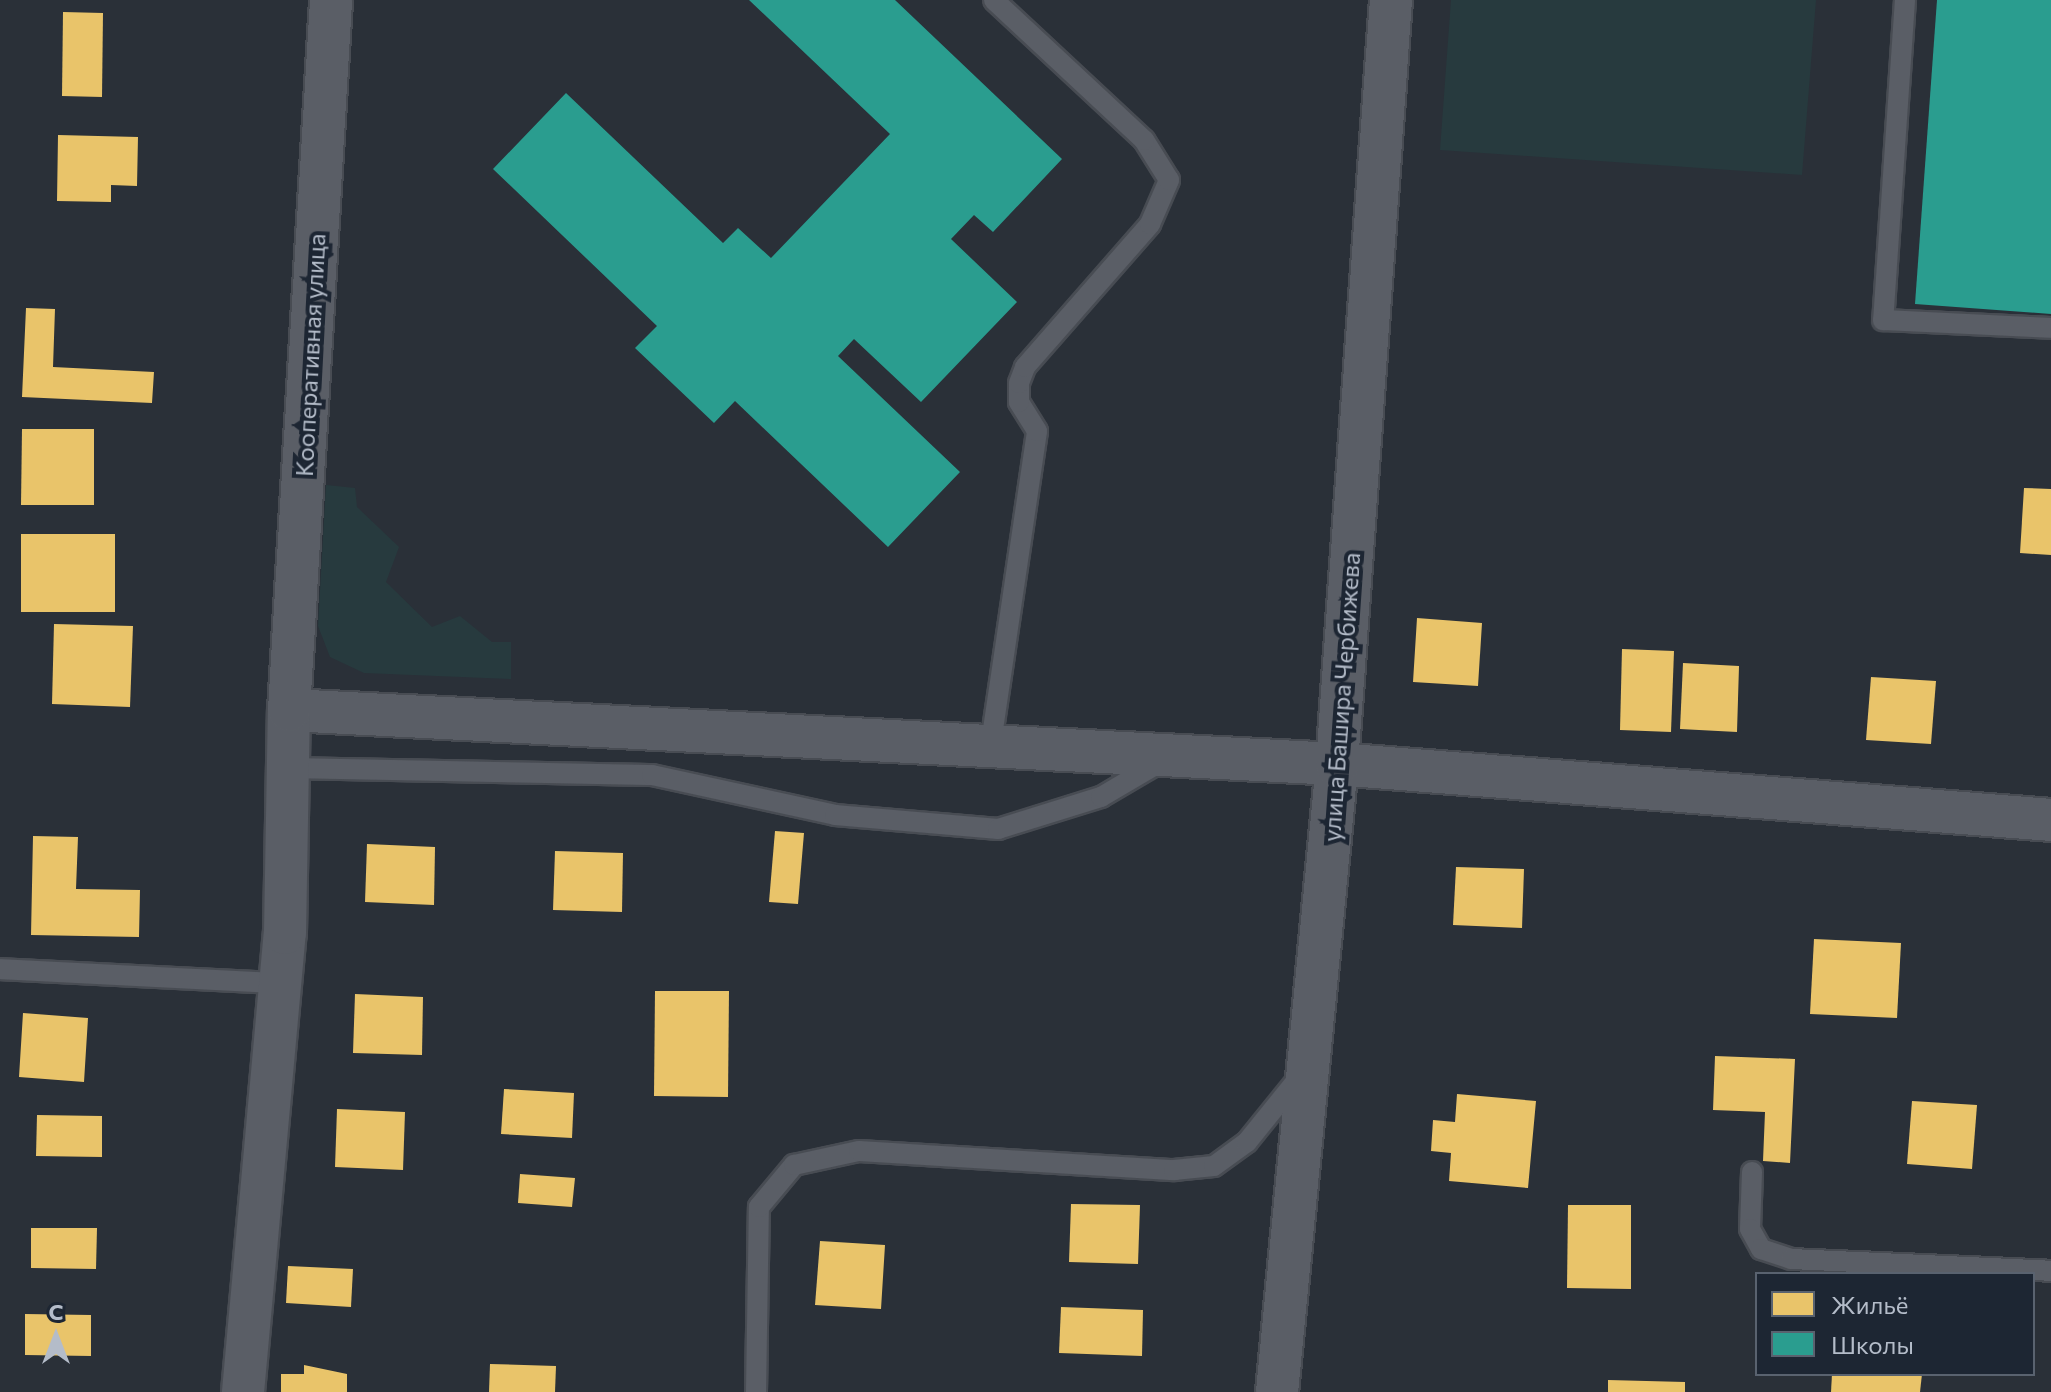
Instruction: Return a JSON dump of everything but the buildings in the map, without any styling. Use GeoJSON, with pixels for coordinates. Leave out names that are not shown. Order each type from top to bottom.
{"type":"FeatureCollection","features":[{"type":"Feature","properties":{"kind":"street","name":"Кооперативная улица"},"geometry":{"type":"LineString","coordinates":[[243,1392],[280,983],[289,710],[331,0]]}},
{"type":"Feature","properties":{"kind":"street","name":"улица Башира Чербижева"},"geometry":{"type":"LineString","coordinates":[[1277,1392],[1337,764],[1391,0]]}},
{"type":"Feature","properties":{"kind":"street"},"geometry":{"type":"LineString","coordinates":[[289,710],[991,743],[1337,764],[2051,820]]}},
{"type":"Feature","properties":{"kind":"lane"},"geometry":{"type":"LineString","coordinates":[[991,743],[1037,431],[1019,402],[1019,383],[1025,367],[1150,224],[1169,180],[1144,140],[994,0]]}},
{"type":"Feature","properties":{"kind":"lane"},"geometry":{"type":"LineString","coordinates":[[1905,0],[1883,320],[2051,328]]}},
{"type":"Feature","properties":{"kind":"lane"},"geometry":{"type":"LineString","coordinates":[[286,768],[652,775],[835,815],[998,829],[1101,797],[1173,755]]}},
{"type":"Feature","properties":{"kind":"lane"},"geometry":{"type":"LineString","coordinates":[[0,969],[280,983]]}},
{"type":"Feature","properties":{"kind":"lane"},"geometry":{"type":"LineString","coordinates":[[756,1392],[759,1207],[794,1165],[859,1151],[1174,1170],[1214,1166],[1282,1105],[1311,1055]]}},
{"type":"Feature","properties":{"kind":"lane"},"geometry":{"type":"LineString","coordinates":[[1752,1172],[1750,1229],[1761,1249],[1776,1254],[2051,1271]]}},
{"type":"Feature","properties":{"kind":"green space"},"geometry":{"type":"Polygon","coordinates":[[[1451,0],[1816,0],[1802,175],[1440,150],[1451,0]]]}},
{"type":"Feature","properties":{"kind":"green space"},"geometry":{"type":"Polygon","coordinates":[[[326,485],[355,488],[357,507],[399,547],[386,582],[432,627],[460,616],[492,642],[511,642],[511,679],[364,673],[330,657],[318,626],[326,485]]]}}]}
